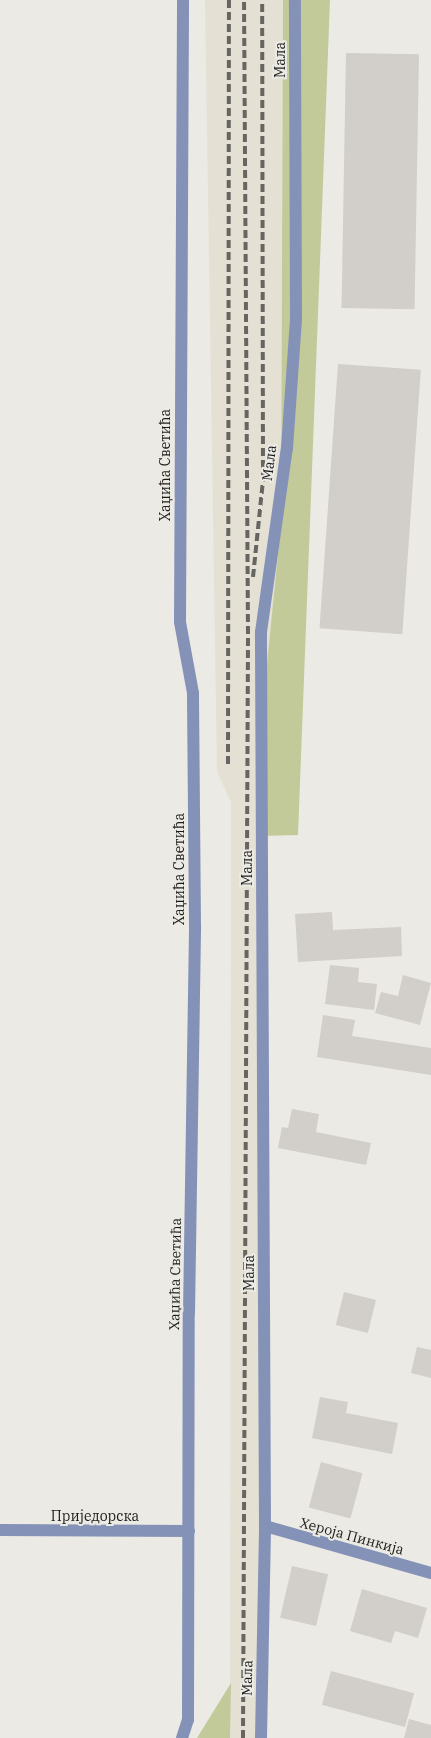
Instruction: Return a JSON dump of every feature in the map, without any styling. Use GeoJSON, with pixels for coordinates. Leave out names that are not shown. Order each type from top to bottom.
{"type":"FeatureCollection","features":[{"type":"Feature","properties":{"kind":"street","name":"Хаџића Светића"},"geometry":{"type":"LineString","coordinates":[[182,1738],[188,1720],[189,1312],[195,926],[193,693],[180,622],[183,0]]}},
{"type":"Feature","properties":{"kind":"street","name":"Мала"},"geometry":{"type":"LineString","coordinates":[[262,1738],[265,1526],[261,632],[287,448],[296,320],[295,0]]}},
{"type":"Feature","properties":{"kind":"street","name":"Хероја Пинкија"},"geometry":{"type":"LineString","coordinates":[[265,1526],[431,1573]]}},
{"type":"Feature","properties":{"kind":"street","name":"Приједорска"},"geometry":{"type":"LineString","coordinates":[[0,1530],[189,1531]]}},
{"type":"Feature","properties":{"kind":"shaded area"},"geometry":{"type":"Polygon","coordinates":[[[205,0],[283,0],[281,524],[260,733],[266,1738],[230,1738],[231,802],[217,772],[205,0]]]}},
{"type":"Feature","properties":{"kind":"green space"},"geometry":{"type":"Polygon","coordinates":[[[283,0],[330,0],[298,835],[260,836],[260,733],[281,524],[283,0]]]}},
{"type":"Feature","properties":{"kind":"green space"},"geometry":{"type":"Polygon","coordinates":[[[231,1683],[230,1738],[197,1738],[231,1683]]]}},
{"type":"Feature","properties":{"kind":"building"},"geometry":{"type":"Polygon","coordinates":[[[346,53],[419,54],[415,309],[342,308],[346,53]]]}},
{"type":"Feature","properties":{"kind":"building"},"geometry":{"type":"Polygon","coordinates":[[[338,364],[421,370],[402,634],[320,628],[338,364]]]}},
{"type":"Feature","properties":{"kind":"building"},"geometry":{"type":"Polygon","coordinates":[[[332,912],[333,930],[401,927],[402,956],[298,962],[295,914],[332,912]]]}},
{"type":"Feature","properties":{"kind":"building"},"geometry":{"type":"Polygon","coordinates":[[[330,965],[359,968],[358,982],[377,984],[374,1010],[325,1004],[330,965]]]}},
{"type":"Feature","properties":{"kind":"building"},"geometry":{"type":"Polygon","coordinates":[[[403,975],[431,983],[420,1025],[375,1013],[381,992],[398,996],[403,975]]]}},
{"type":"Feature","properties":{"kind":"building"},"geometry":{"type":"Polygon","coordinates":[[[323,1015],[355,1020],[352,1036],[431,1048],[431,1075],[317,1057],[323,1015]]]}},
{"type":"Feature","properties":{"kind":"building"},"geometry":{"type":"Polygon","coordinates":[[[292,1109],[319,1114],[316,1132],[371,1143],[366,1165],[278,1148],[282,1127],[288,1128],[292,1109]]]}},
{"type":"Feature","properties":{"kind":"building"},"geometry":{"type":"Polygon","coordinates":[[[344,1292],[376,1300],[368,1333],[336,1325],[344,1292]]]}},
{"type":"Feature","properties":{"kind":"building"},"geometry":{"type":"Polygon","coordinates":[[[417,1347],[431,1350],[431,1378],[411,1373],[417,1347]]]}},
{"type":"Feature","properties":{"kind":"building"},"geometry":{"type":"Polygon","coordinates":[[[320,1397],[348,1402],[346,1413],[398,1423],[392,1454],[312,1438],[320,1397]]]}},
{"type":"Feature","properties":{"kind":"building"},"geometry":{"type":"Polygon","coordinates":[[[321,1462],[363,1473],[350,1519],[309,1507],[321,1462]]]}},
{"type":"Feature","properties":{"kind":"building"},"geometry":{"type":"Polygon","coordinates":[[[292,1566],[328,1574],[316,1626],[280,1618],[292,1566]]]}},
{"type":"Feature","properties":{"kind":"building"},"geometry":{"type":"Polygon","coordinates":[[[362,1589],[427,1608],[418,1638],[395,1631],[391,1643],[350,1631],[362,1589]]]}},
{"type":"Feature","properties":{"kind":"building"},"geometry":{"type":"Polygon","coordinates":[[[331,1671],[414,1693],[405,1727],[322,1705],[331,1671]]]}},
{"type":"Feature","properties":{"kind":"building"},"geometry":{"type":"Polygon","coordinates":[[[409,1719],[431,1725],[431,1738],[404,1738],[409,1719]]]}},
{"type":"Feature","properties":{"kind":"railway"},"geometry":{"type":"LineString","coordinates":[[228,764],[229,0]]}},
{"type":"Feature","properties":{"kind":"railway"},"geometry":{"type":"LineString","coordinates":[[243,1738],[248,634],[244,0]]}},
{"type":"Feature","properties":{"kind":"railway"},"geometry":{"type":"LineString","coordinates":[[253,577],[263,480],[262,0]]}}]}
